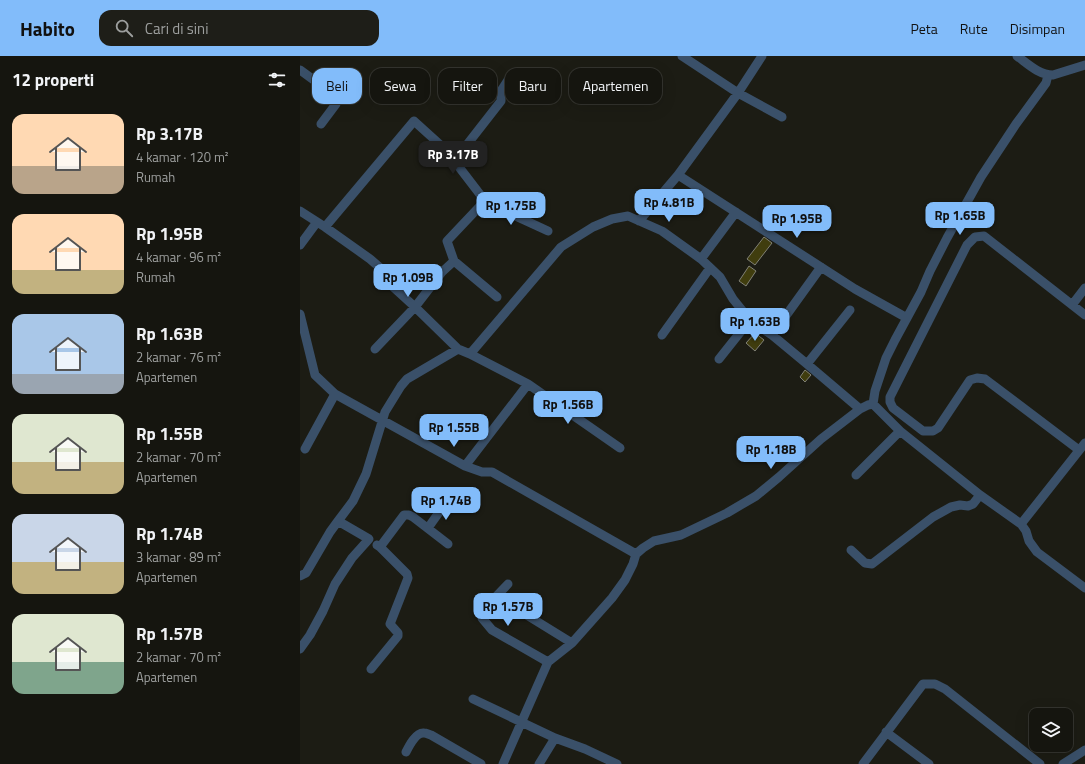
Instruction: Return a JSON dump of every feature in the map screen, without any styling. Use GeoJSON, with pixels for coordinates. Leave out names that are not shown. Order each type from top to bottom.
{"type":"FeatureCollection","features":[{"type":"Feature","properties":{"kind":"street"},"geometry":{"type":"LineString","coordinates":[[682,56],[738,93],[782,117]]}},
{"type":"Feature","properties":{"kind":"street"},"geometry":{"type":"LineString","coordinates":[[639,221],[678,175],[738,93],[762,56]]}},
{"type":"Feature","properties":{"kind":"street"},"geometry":{"type":"LineString","coordinates":[[1017,56],[1039,71],[1048,75],[1053,75],[1085,64]]}},
{"type":"Feature","properties":{"kind":"street"},"geometry":{"type":"LineString","coordinates":[[300,70],[337,97],[336,104],[321,124]]}},
{"type":"Feature","properties":{"kind":"street"},"geometry":{"type":"LineString","coordinates":[[873,404],[875,391],[886,358],[922,292],[930,271],[947,238],[981,177],[1016,124],[1046,83],[1048,75]]}},
{"type":"Feature","properties":{"kind":"street"},"geometry":{"type":"LineString","coordinates":[[455,160],[501,101],[501,91],[505,85]]}},
{"type":"Feature","properties":{"kind":"street"},"geometry":{"type":"LineString","coordinates":[[300,245],[321,224],[414,121],[455,160],[482,197],[483,201],[548,230]]}},
{"type":"Feature","properties":{"kind":"street"},"geometry":{"type":"LineString","coordinates":[[678,175],[855,289],[907,318]]}},
{"type":"Feature","properties":{"kind":"street"},"geometry":{"type":"LineString","coordinates":[[483,201],[447,241],[454,261],[497,297]]}},
{"type":"Feature","properties":{"kind":"street"},"geometry":{"type":"LineString","coordinates":[[300,212],[321,224],[370,259],[385,272],[392,286],[458,349],[528,384],[620,448]]}},
{"type":"Feature","properties":{"kind":"street"},"geometry":{"type":"LineString","coordinates":[[701,259],[736,212]]}},
{"type":"Feature","properties":{"kind":"street"},"geometry":{"type":"LineString","coordinates":[[470,354],[560,247],[592,227],[612,219],[628,216],[662,231],[701,259],[720,277],[733,299],[750,320],[807,364],[860,409]]}},
{"type":"Feature","properties":{"kind":"street"},"geometry":{"type":"LineString","coordinates":[[1021,524],[1082,446],[985,379],[977,378],[970,380],[938,428],[932,431],[923,431],[892,408],[890,397],[967,245],[975,237],[984,236],[1085,315]]}},
{"type":"Feature","properties":{"kind":"street"},"geometry":{"type":"LineString","coordinates":[[376,349],[415,307],[442,272],[454,261]]}},
{"type":"Feature","properties":{"kind":"street"},"geometry":{"type":"LineString","coordinates":[[772,336],[821,267]]}},
{"type":"Feature","properties":{"kind":"street"},"geometry":{"type":"LineString","coordinates":[[662,335],[710,268]]}},
{"type":"Feature","properties":{"kind":"street"},"geometry":{"type":"LineString","coordinates":[[1072,305],[1085,288]]}},
{"type":"Feature","properties":{"kind":"street"},"geometry":{"type":"LineString","coordinates":[[807,364],[850,310]]}},
{"type":"Feature","properties":{"kind":"street"},"geometry":{"type":"LineString","coordinates":[[300,314],[312,368],[315,375],[335,394],[465,466],[482,472],[492,472],[636,554]]}},
{"type":"Feature","properties":{"kind":"street"},"geometry":{"type":"LineString","coordinates":[[719,359],[750,320]]}},
{"type":"Feature","properties":{"kind":"street"},"geometry":{"type":"LineString","coordinates":[[300,576],[306,573],[330,532],[353,501],[366,474],[382,419],[401,386],[408,379],[458,349]]}},
{"type":"Feature","properties":{"kind":"street"},"geometry":{"type":"LineString","coordinates":[[465,466],[528,384]]}},
{"type":"Feature","properties":{"kind":"street"},"geometry":{"type":"LineString","coordinates":[[305,449],[335,394]]}},
{"type":"Feature","properties":{"kind":"street"},"geometry":{"type":"LineString","coordinates":[[503,764],[548,662],[572,643],[612,598],[625,580],[636,554],[654,541],[681,535],[727,513],[756,496],[821,440],[860,409],[873,404]]}},
{"type":"Feature","properties":{"kind":"street"},"geometry":{"type":"LineString","coordinates":[[873,404],[900,431],[980,495],[1021,524],[1037,552],[1085,588]]}},
{"type":"Feature","properties":{"kind":"street"},"geometry":{"type":"LineString","coordinates":[[856,475],[900,431]]}},
{"type":"Feature","properties":{"kind":"street"},"geometry":{"type":"LineString","coordinates":[[851,550],[865,564],[872,564],[933,517],[951,507],[960,505],[968,506],[973,504],[980,495]]}},
{"type":"Feature","properties":{"kind":"street"},"geometry":{"type":"LineString","coordinates":[[428,528],[447,501]]}},
{"type":"Feature","properties":{"kind":"street"},"geometry":{"type":"LineString","coordinates":[[380,547],[404,515],[413,517],[448,544]]}},
{"type":"Feature","properties":{"kind":"street"},"geometry":{"type":"LineString","coordinates":[[338,522],[369,539],[380,547],[407,574],[408,578],[390,624],[398,633],[398,636],[371,669]]}},
{"type":"Feature","properties":{"kind":"street"},"geometry":{"type":"LineString","coordinates":[[300,649],[310,635],[323,611],[335,584],[352,558],[369,539]]}},
{"type":"Feature","properties":{"kind":"street"},"geometry":{"type":"LineString","coordinates":[[508,584],[484,608],[482,618],[492,630],[548,662]]}},
{"type":"Feature","properties":{"kind":"street"},"geometry":{"type":"LineString","coordinates":[[512,606],[572,643]]}},
{"type":"Feature","properties":{"kind":"street"},"geometry":{"type":"LineString","coordinates":[[863,764],[923,684],[935,684],[945,688],[1038,764]]}},
{"type":"Feature","properties":{"kind":"street"},"geometry":{"type":"LineString","coordinates":[[473,699],[616,764]]}},
{"type":"Feature","properties":{"kind":"street"},"geometry":{"type":"LineString","coordinates":[[886,732],[929,764]]}},
{"type":"Feature","properties":{"kind":"street"},"geometry":{"type":"LineString","coordinates":[[406,752],[416,736],[424,733],[431,735],[481,764]]}},
{"type":"Feature","properties":{"kind":"street"},"geometry":{"type":"LineString","coordinates":[[539,764],[556,738]]}},
{"type":"Feature","properties":{"kind":"street"},"geometry":{"type":"LineString","coordinates":[[1063,764],[1085,750]]}},
{"type":"Feature","properties":{"kind":"building"},"geometry":{"type":"Polygon","coordinates":[[[764,237],[772,243],[755,265],[747,259],[764,237]]]}},
{"type":"Feature","properties":{"kind":"building"},"geometry":{"type":"Polygon","coordinates":[[[749,266],[756,271],[746,286],[739,281],[749,266]]]}},
{"type":"Feature","properties":{"kind":"building"},"geometry":{"type":"Polygon","coordinates":[[[755,333],[764,340],[755,351],[746,343],[755,333]]]}},
{"type":"Feature","properties":{"kind":"building"},"geometry":{"type":"Polygon","coordinates":[[[805,370],[811,375],[805,382],[800,377],[805,370]]]}}]}
